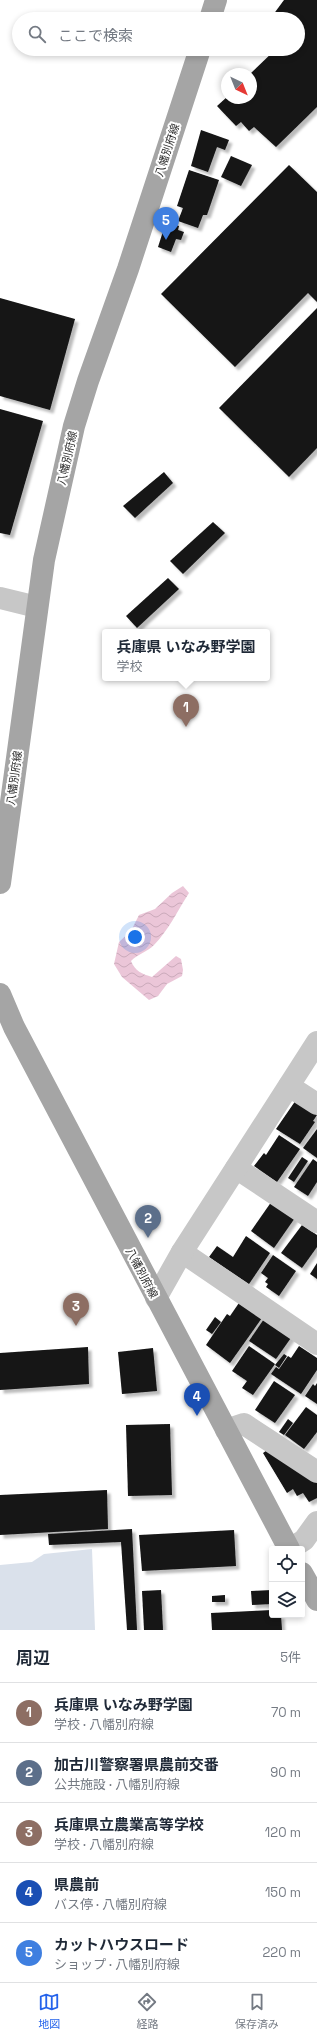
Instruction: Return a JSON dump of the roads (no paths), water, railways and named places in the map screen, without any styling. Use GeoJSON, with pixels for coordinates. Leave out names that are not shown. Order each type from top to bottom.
{"type":"FeatureCollection","features":[{"type":"Feature","properties":{"kind":"main road"},"geometry":{"type":"LineString","coordinates":[[212,12],[216,0]]}},
{"type":"Feature","properties":{"kind":"main road","name":"八幡別府線"},"geometry":{"type":"LineString","coordinates":[[0,883],[44,560],[76,418],[128,270],[198,56]]}},
{"type":"Feature","properties":{"kind":"main road","name":"八幡別府線"},"geometry":{"type":"LineString","coordinates":[[0,994],[14,1027],[288,1546]]}},
{"type":"Feature","properties":{"kind":"main road"},"geometry":{"type":"LineString","coordinates":[[305,1578],[317,1600]]}},
{"type":"Feature","properties":{"kind":"street"},"geometry":{"type":"LineString","coordinates":[[0,598],[37,607]]}},
{"type":"Feature","properties":{"kind":"street"},"geometry":{"type":"LineString","coordinates":[[156,1298],[182,1252],[317,1042]]}},
{"type":"Feature","properties":{"kind":"street"},"geometry":{"type":"LineString","coordinates":[[288,1086],[317,1104]]}},
{"type":"Feature","properties":{"kind":"street"},"geometry":{"type":"LineString","coordinates":[[236,1168],[317,1222]]}},
{"type":"Feature","properties":{"kind":"street"},"geometry":{"type":"LineString","coordinates":[[182,1252],[317,1344]]}},
{"type":"Feature","properties":{"kind":"street"},"geometry":{"type":"LineString","coordinates":[[226,1430],[244,1424],[317,1472]]}},
{"type":"Feature","properties":{"kind":"street"},"geometry":{"type":"LineString","coordinates":[[295,1546],[304,1540],[317,1522]]}},
{"type":"Feature","properties":{"kind":"water"},"geometry":{"type":"Polygon","coordinates":[[[183,886],[189,893],[168,927],[154,945],[131,961],[139,972],[152,977],[176,956],[181,959],[183,970],[182,976],[167,984],[158,996],[149,1000],[122,977],[114,964],[119,942],[131,931],[139,915],[155,909],[172,893],[183,886]]]}},
{"type":"Feature","properties":{"kind":"place","name":"カットハウスロード"},"geometry":{"type":"Point","coordinates":[166,240]}},
{"type":"Feature","properties":{"kind":"place","name":"兵庫県 いなみ野学園"},"geometry":{"type":"Point","coordinates":[186,727]}},
{"type":"Feature","properties":{"kind":"place","name":"加古川警察署県農前交番"},"geometry":{"type":"Point","coordinates":[148,1238]}},
{"type":"Feature","properties":{"kind":"place","name":"兵庫県立農業高等学校"},"geometry":{"type":"Point","coordinates":[76,1326]}},
{"type":"Feature","properties":{"kind":"place","name":"県農前"},"geometry":{"type":"Point","coordinates":[197,1416]}}]}
